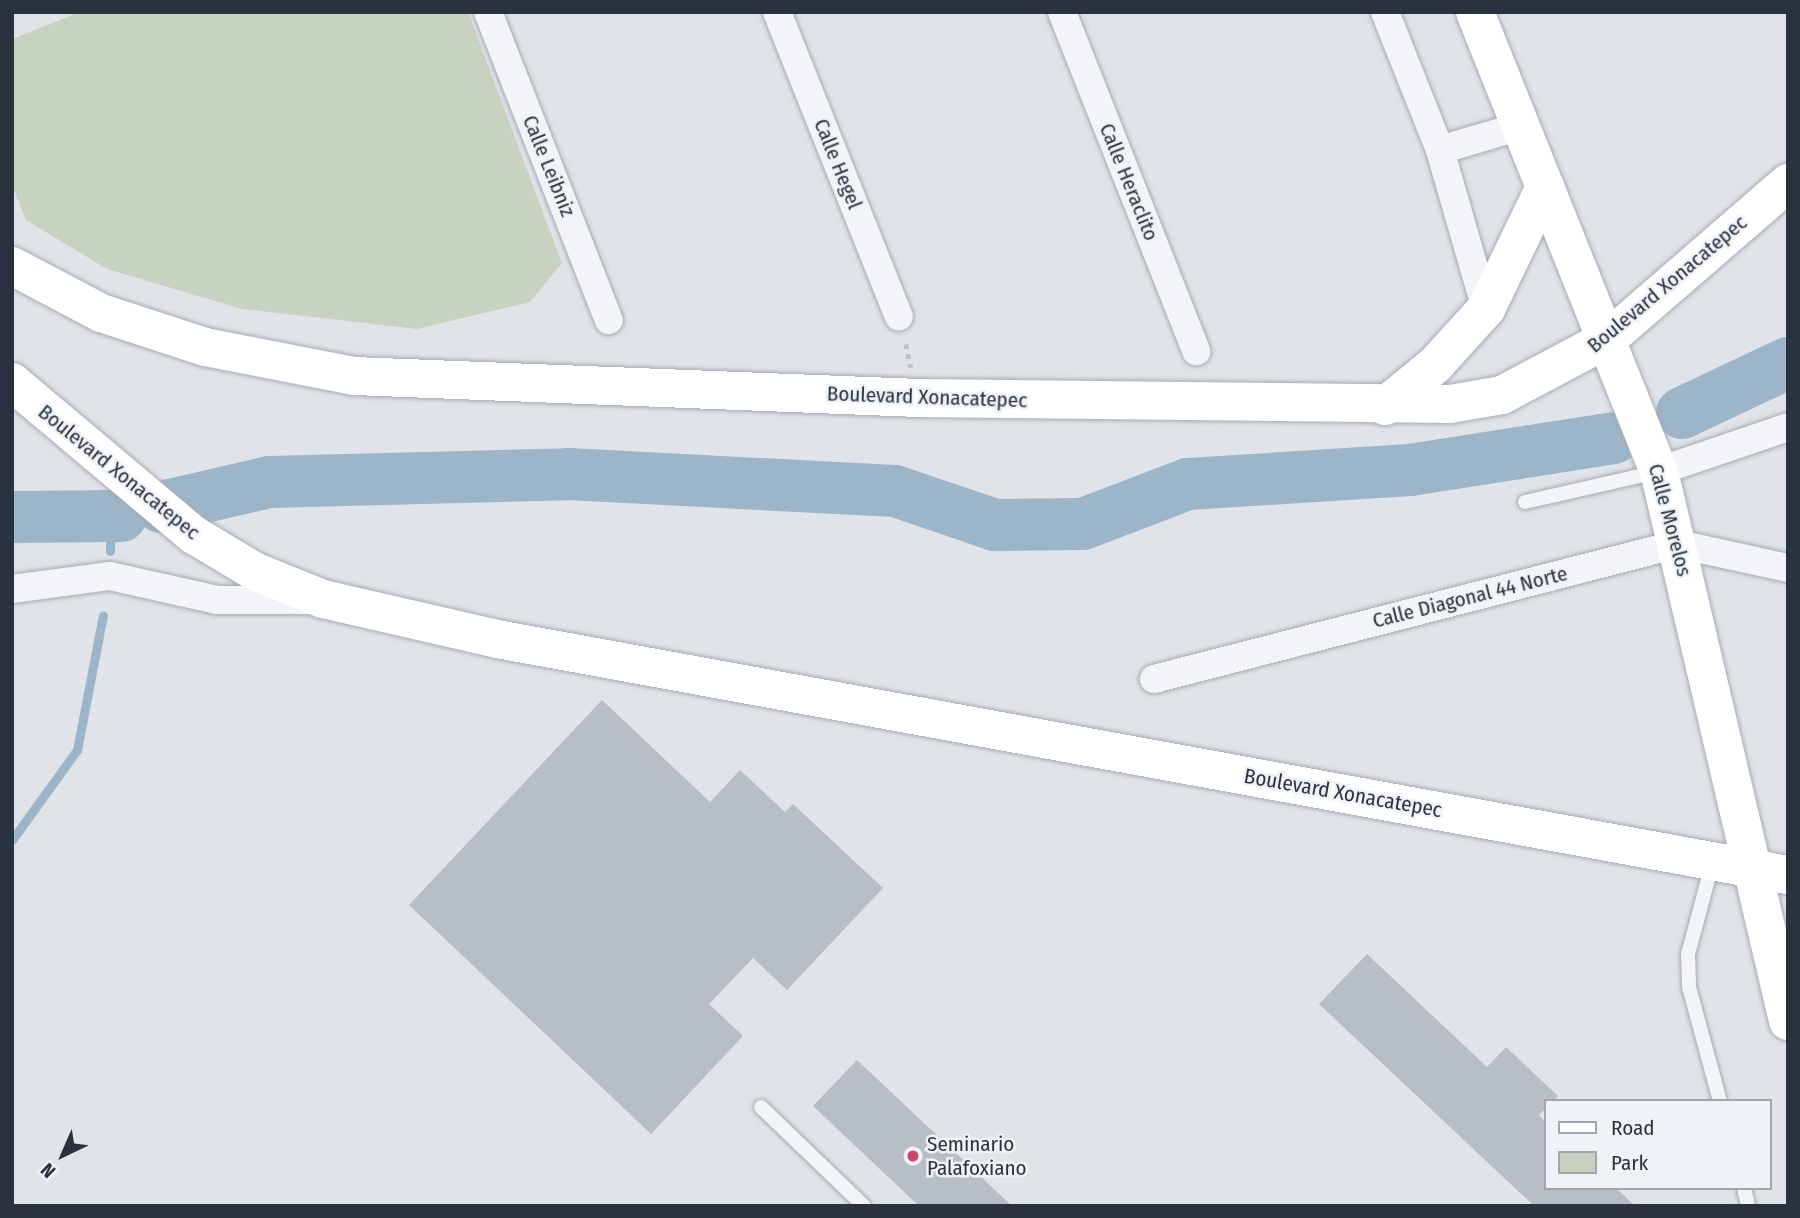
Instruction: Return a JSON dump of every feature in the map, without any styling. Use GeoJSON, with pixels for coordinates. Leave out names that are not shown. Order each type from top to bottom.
{"type":"FeatureCollection","features":[{"type":"Feature","properties":{"kind":"main road","name":"Calle Morelos"},"geometry":{"type":"LineString","coordinates":[[1475,12],[1609,338],[1659,471],[1678,544],[1731,864],[1788,1021]]}},
{"type":"Feature","properties":{"kind":"main road","name":"Boulevard Xonacatepec"},"geometry":{"type":"LineString","coordinates":[[12,267],[101,313],[205,347],[354,376],[919,398],[1385,406],[1503,394],[1552,374],[1609,338],[1788,183]]}},
{"type":"Feature","properties":{"kind":"main road"},"geometry":{"type":"LineString","coordinates":[[1385,406],[1435,365],[1486,309],[1545,187]]}},
{"type":"Feature","properties":{"kind":"main road","name":"Boulevard Xonacatepec"},"geometry":{"type":"LineString","coordinates":[[12,382],[194,535],[254,571],[323,599],[511,641],[1788,875]]}},
{"type":"Feature","properties":{"kind":"street","name":"Calle Leibniz"},"geometry":{"type":"LineString","coordinates":[[488,12],[610,320]]}},
{"type":"Feature","properties":{"kind":"street","name":"Calle Hegel"},"geometry":{"type":"LineString","coordinates":[[777,12],[900,317]]}},
{"type":"Feature","properties":{"kind":"street","name":"Calle Heraclito"},"geometry":{"type":"LineString","coordinates":[[1062,12],[1196,351]]}},
{"type":"Feature","properties":{"kind":"street"},"geometry":{"type":"LineString","coordinates":[[1385,12],[1440,150],[1486,309]]}},
{"type":"Feature","properties":{"kind":"street"},"geometry":{"type":"LineString","coordinates":[[1440,150],[1521,125]]}},
{"type":"Feature","properties":{"kind":"street"},"geometry":{"type":"LineString","coordinates":[[1659,471],[1788,427]]}},
{"type":"Feature","properties":{"kind":"street","name":"Calle Diagonal 44 Norte"},"geometry":{"type":"LineString","coordinates":[[1154,679],[1678,544],[1788,568]]}},
{"type":"Feature","properties":{"kind":"street"},"geometry":{"type":"LineString","coordinates":[[12,589],[110,576],[217,600],[323,599]]}},
{"type":"Feature","properties":{"kind":"lane"},"geometry":{"type":"LineString","coordinates":[[1525,502],[1659,471]]}},
{"type":"Feature","properties":{"kind":"lane"},"geometry":{"type":"LineString","coordinates":[[1719,1099],[1689,987],[1688,954],[1731,864]]}},
{"type":"Feature","properties":{"kind":"lane"},"geometry":{"type":"LineString","coordinates":[[761,1107],[864,1206]]}},
{"type":"Feature","properties":{"kind":"path"},"geometry":{"type":"LineString","coordinates":[[900,317],[919,398]]}},
{"type":"Feature","properties":{"kind":"green space"},"geometry":{"type":"Polygon","coordinates":[[[80,12],[468,12],[562,263],[530,302],[417,329],[242,309],[107,269],[26,220],[12,185],[12,39],[80,12]]]}},
{"type":"Feature","properties":{"kind":"building"},"geometry":{"type":"Polygon","coordinates":[[[602,700],[710,802],[740,770],[785,812],[793,804],[883,888],[787,990],[753,958],[709,1004],[743,1036],[651,1134],[409,905],[602,700]]]}},
{"type":"Feature","properties":{"kind":"building"},"geometry":{"type":"Polygon","coordinates":[[[1367,954],[1487,1067],[1506,1047],[1558,1096],[1555,1099],[1545,1099],[1545,1109],[1539,1115],[1545,1122],[1545,1190],[1618,1190],[1635,1206],[1534,1206],[1319,1004],[1367,954]]]}},
{"type":"Feature","properties":{"kind":"building","name":"Seminario Palafoxiano"},"geometry":{"type":"Polygon","coordinates":[[[857,1060],[1012,1206],[919,1206],[813,1106],[857,1060]]]}},
{"type":"Feature","properties":{"kind":"waterway"},"geometry":{"type":"LineString","coordinates":[[1682,413],[1788,363]]}},
{"type":"Feature","properties":{"kind":"waterway"},"geometry":{"type":"LineString","coordinates":[[161,507],[269,482],[569,474],[895,491],[995,525],[1083,524],[1188,484],[1410,470],[1614,438]]}},
{"type":"Feature","properties":{"kind":"waterway"},"geometry":{"type":"LineString","coordinates":[[12,517],[121,516]]}},
{"type":"Feature","properties":{"kind":"waterway"},"geometry":{"type":"LineString","coordinates":[[110,551],[111,520]]}},
{"type":"Feature","properties":{"kind":"waterway"},"geometry":{"type":"LineString","coordinates":[[12,840],[77,750],[103,615]]}},
{"type":"Feature","properties":{"kind":"place","name":"Seminario Palafoxiano"},"geometry":{"type":"Point","coordinates":[913,1156]}}]}
